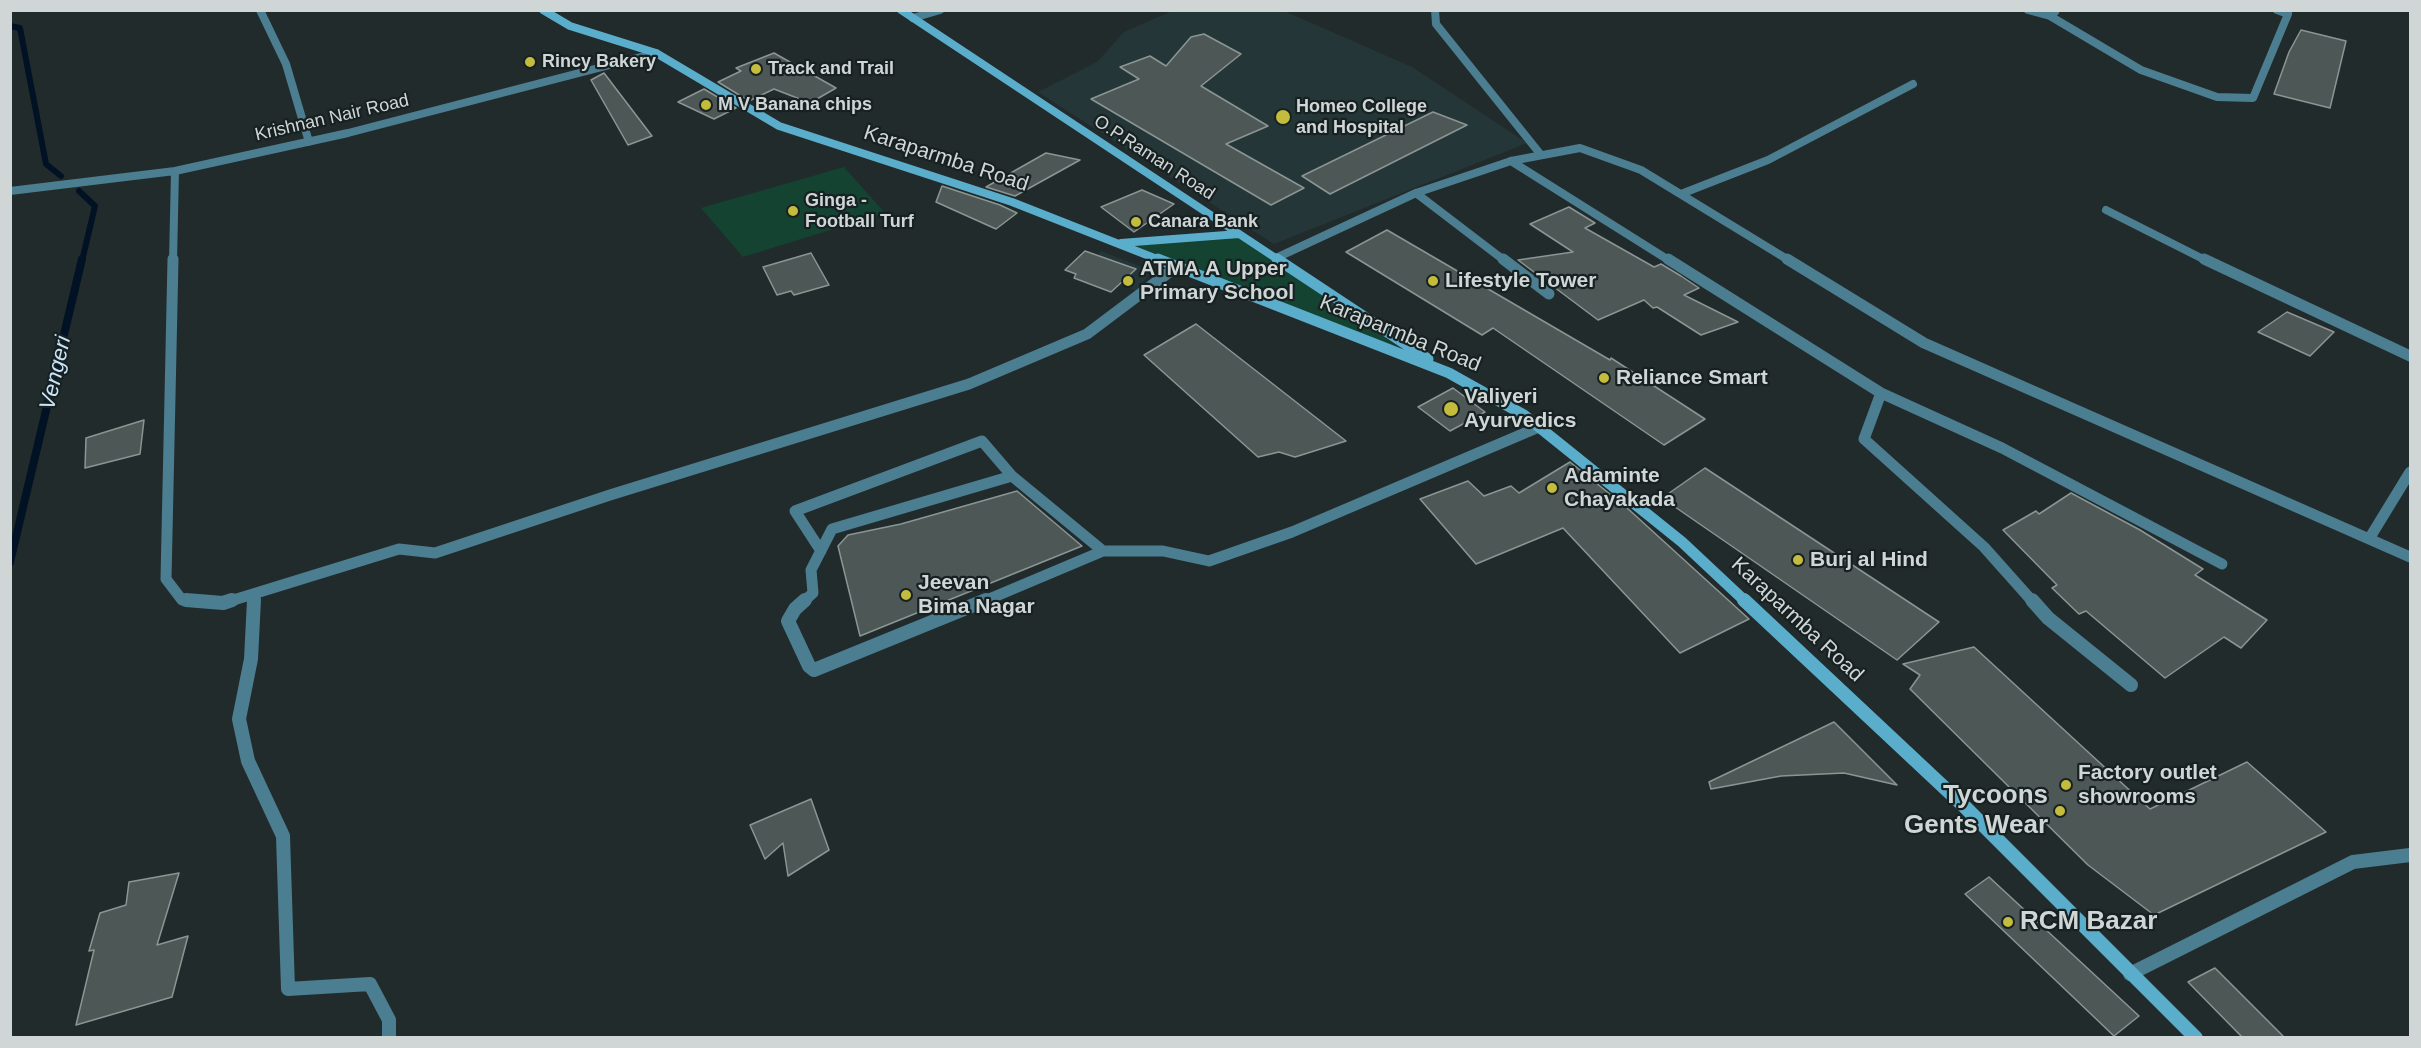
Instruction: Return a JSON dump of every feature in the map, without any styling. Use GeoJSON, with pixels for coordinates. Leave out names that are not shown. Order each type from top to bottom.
{"type":"FeatureCollection","features":[{"type":"Feature","properties":{"kind":"main road","name":"Karaparmba Road"},"geometry":{"type":"LineString","coordinates":[[543,10],[570,26],[656,53],[779,126],[1012,202],[1449,373],[1524,415],[1682,542],[1965,807],[2196,1038]]}},
{"type":"Feature","properties":{"kind":"main road","name":"O.P.Raman Road"},"geometry":{"type":"LineString","coordinates":[[901,10],[1449,373]]}},
{"type":"Feature","properties":{"kind":"main road"},"geometry":{"type":"LineString","coordinates":[[1117,244],[1239,234]]}},
{"type":"Feature","properties":{"kind":"street"},"geometry":{"type":"LineString","coordinates":[[260,10],[286,64],[309,142]]}},
{"type":"Feature","properties":{"kind":"street"},"geometry":{"type":"LineString","coordinates":[[913,18],[940,10]]}},
{"type":"Feature","properties":{"kind":"street"},"geometry":{"type":"LineString","coordinates":[[1435,10],[1436,24],[1541,155]]}},
{"type":"Feature","properties":{"kind":"street"},"geometry":{"type":"LineString","coordinates":[[2028,10],[2054,13],[2141,70],[2217,97],[2253,98],[2288,14],[2277,10]]}},
{"type":"Feature","properties":{"kind":"street","name":"Krishnan Nair Road"},"geometry":{"type":"LineString","coordinates":[[10,191],[175,171],[309,142],[656,53]]}},
{"type":"Feature","properties":{"kind":"street"},"geometry":{"type":"LineString","coordinates":[[1681,194],[1768,160],[1913,84]]}},
{"type":"Feature","properties":{"kind":"street"},"geometry":{"type":"LineString","coordinates":[[1276,258],[1416,193],[1511,161],[1580,148],[1641,170],[1924,343],[2410,557]]}},
{"type":"Feature","properties":{"kind":"street"},"geometry":{"type":"LineString","coordinates":[[1511,161],[1881,393],[2002,448],[2222,564]]}},
{"type":"Feature","properties":{"kind":"street"},"geometry":{"type":"LineString","coordinates":[[175,171],[166,579],[182,600],[223,603],[399,549],[435,553],[610,495],[969,384],[1087,334],[1176,267]]}},
{"type":"Feature","properties":{"kind":"street"},"geometry":{"type":"LineString","coordinates":[[1416,193],[1548,294]]}},
{"type":"Feature","properties":{"kind":"street"},"geometry":{"type":"LineString","coordinates":[[2106,210],[2253,284],[2410,356]]}},
{"type":"Feature","properties":{"kind":"street"},"geometry":{"type":"LineString","coordinates":[[1881,393],[1864,440],[1984,547],[2048,618],[2132,686]]}},
{"type":"Feature","properties":{"kind":"street"},"geometry":{"type":"LineString","coordinates":[[1012,476],[832,529],[811,570],[813,593],[795,609],[788,621],[809,666],[814,670],[822,669],[1102,551],[1163,551],[1209,561],[1292,531],[1539,427]]}},
{"type":"Feature","properties":{"kind":"street"},"geometry":{"type":"LineString","coordinates":[[821,550],[795,511],[982,441],[1012,476],[1102,551]]}},
{"type":"Feature","properties":{"kind":"street"},"geometry":{"type":"LineString","coordinates":[[2369,539],[2410,472]]}},
{"type":"Feature","properties":{"kind":"street"},"geometry":{"type":"LineString","coordinates":[[254,594],[251,659],[239,719],[248,761],[283,836],[288,989],[370,984],[389,1020],[389,1038]]}},
{"type":"Feature","properties":{"kind":"street"},"geometry":{"type":"LineString","coordinates":[[2130,974],[2353,862],[2410,855]]}},
{"type":"Feature","properties":{"kind":"shaded area","name":"Homeo College and Hospital"},"geometry":{"type":"Polygon","coordinates":[[[1172,11],[1284,11],[1412,67],[1527,143],[1274,244],[1038,92],[1097,62],[1124,32],[1172,11]]]}},
{"type":"Feature","properties":{"kind":"shaded area","name":"ATMA A Upper Primary School"},"geometry":{"type":"Polygon","coordinates":[[[1101,251],[1152,271],[1136,291],[1086,270],[1101,251]]]}},
{"type":"Feature","properties":{"kind":"green space","name":"Ginga - Football Turf"},"geometry":{"type":"Polygon","coordinates":[[[844,167],[885,213],[743,257],[701,208],[844,167]]]}},
{"type":"Feature","properties":{"kind":"green space"},"geometry":{"type":"Polygon","coordinates":[[[1239,234],[1397,346],[1411,358],[1135,246],[1239,234]]]}},
{"type":"Feature","properties":{"kind":"building"},"geometry":{"type":"Polygon","coordinates":[[[2301,30],[2346,41],[2330,108],[2274,94],[2289,52],[2301,30]]]}},
{"type":"Feature","properties":{"kind":"building"},"geometry":{"type":"Polygon","coordinates":[[[1204,34],[1241,54],[1201,86],[1268,126],[1226,144],[1304,188],[1271,205],[1091,99],[1139,79],[1120,67],[1150,56],[1166,66],[1191,37],[1204,34]]]}},
{"type":"Feature","properties":{"kind":"building"},"geometry":{"type":"Polygon","coordinates":[[[774,53],[836,88],[810,103],[774,89],[749,101],[718,82],[741,71],[736,68],[774,53]]]}},
{"type":"Feature","properties":{"kind":"building"},"geometry":{"type":"Polygon","coordinates":[[[604,73],[652,136],[628,145],[591,80],[604,73]]]}},
{"type":"Feature","properties":{"kind":"building","name":"M V Banana chips"},"geometry":{"type":"Polygon","coordinates":[[[704,89],[736,108],[714,119],[678,102],[704,89]]]}},
{"type":"Feature","properties":{"kind":"building"},"geometry":{"type":"Polygon","coordinates":[[[1433,112],[1467,125],[1330,194],[1302,176],[1433,112]]]}},
{"type":"Feature","properties":{"kind":"building"},"geometry":{"type":"Polygon","coordinates":[[[1046,153],[1080,160],[1015,196],[986,187],[1046,153]]]}},
{"type":"Feature","properties":{"kind":"building"},"geometry":{"type":"Polygon","coordinates":[[[942,186],[1017,213],[996,229],[936,202],[942,186]]]}},
{"type":"Feature","properties":{"kind":"building"},"geometry":{"type":"Polygon","coordinates":[[[1142,190],[1174,204],[1134,232],[1101,207],[1142,190]]]}},
{"type":"Feature","properties":{"kind":"building"},"geometry":{"type":"Polygon","coordinates":[[[1569,207],[1595,223],[1585,228],[1654,267],[1661,264],[1681,276],[1699,288],[1684,295],[1738,322],[1701,335],[1657,307],[1653,308],[1644,300],[1598,320],[1518,260],[1573,252],[1530,224],[1569,207]]]}},
{"type":"Feature","properties":{"kind":"building"},"geometry":{"type":"Polygon","coordinates":[[[1387,230],[1610,360],[1611,358],[1705,419],[1664,445],[1493,328],[1482,335],[1346,252],[1387,230]]]}},
{"type":"Feature","properties":{"kind":"building"},"geometry":{"type":"Polygon","coordinates":[[[1085,251],[1136,269],[1111,292],[1074,278],[1076,274],[1065,270],[1085,251]]]}},
{"type":"Feature","properties":{"kind":"building"},"geometry":{"type":"Polygon","coordinates":[[[811,253],[829,285],[794,295],[791,291],[777,295],[763,267],[811,253]]]}},
{"type":"Feature","properties":{"kind":"building"},"geometry":{"type":"Polygon","coordinates":[[[2287,312],[2334,332],[2310,356],[2258,332],[2287,312]]]}},
{"type":"Feature","properties":{"kind":"building"},"geometry":{"type":"Polygon","coordinates":[[[1196,324],[1346,441],[1295,457],[1279,452],[1258,457],[1144,355],[1196,324]]]}},
{"type":"Feature","properties":{"kind":"building","name":"Valiyeri Ayurvedics"},"geometry":{"type":"Polygon","coordinates":[[[1453,388],[1485,412],[1450,431],[1418,407],[1453,388]]]}},
{"type":"Feature","properties":{"kind":"building"},"geometry":{"type":"Polygon","coordinates":[[[144,420],[140,454],[85,468],[86,438],[144,420]]]}},
{"type":"Feature","properties":{"kind":"building"},"geometry":{"type":"Polygon","coordinates":[[[1570,462],[1626,507],[1749,619],[1680,653],[1563,528],[1476,564],[1420,499],[1468,481],[1484,496],[1511,486],[1519,493],[1570,462]]]}},
{"type":"Feature","properties":{"kind":"building","name":"Burj al Hind"},"geometry":{"type":"Polygon","coordinates":[[[1705,468],[1939,622],[1897,660],[1662,498],[1705,468]]]}},
{"type":"Feature","properties":{"kind":"building","name":"Jeevan Bima Nagar"},"geometry":{"type":"Polygon","coordinates":[[[1017,491],[1082,546],[860,636],[838,546],[848,535],[901,524],[1017,491]]]}},
{"type":"Feature","properties":{"kind":"building"},"geometry":{"type":"Polygon","coordinates":[[[2071,493],[2140,530],[2203,569],[2195,575],[2267,620],[2241,648],[2224,637],[2165,678],[2086,611],[2079,614],[2052,588],[2057,585],[2003,530],[2036,511],[2039,514],[2071,493]]]}},
{"type":"Feature","properties":{"kind":"building","name":"Factory outlet showrooms"},"geometry":{"type":"Polygon","coordinates":[[[1974,647],[2150,809],[2247,762],[2326,832],[2154,915],[2088,865],[1910,689],[1920,675],[1903,664],[1974,647]]]}},
{"type":"Feature","properties":{"kind":"building"},"geometry":{"type":"Polygon","coordinates":[[[1834,722],[1897,785],[1844,773],[1781,776],[1711,789],[1709,782],[1834,722]]]}},
{"type":"Feature","properties":{"kind":"building"},"geometry":{"type":"Polygon","coordinates":[[[811,799],[829,850],[788,876],[783,843],[765,859],[750,825],[811,799]]]}},
{"type":"Feature","properties":{"kind":"building"},"geometry":{"type":"Polygon","coordinates":[[[179,873],[157,945],[188,936],[172,997],[76,1025],[94,950],[89,951],[100,913],[126,905],[129,882],[179,873]]]}},
{"type":"Feature","properties":{"kind":"building"},"geometry":{"type":"Polygon","coordinates":[[[1989,877],[2139,1016],[2114,1036],[1965,894],[1989,877]]]}},
{"type":"Feature","properties":{"kind":"building"},"geometry":{"type":"Polygon","coordinates":[[[2215,968],[2285,1038],[2243,1038],[2188,982],[2215,968]]]}},
{"type":"Feature","properties":{"kind":"waterway","name":"Vengeri"},"geometry":{"type":"LineString","coordinates":[[10,26],[20,28],[46,164],[61,176]]}},
{"type":"Feature","properties":{"kind":"waterway","name":"Vengeri"},"geometry":{"type":"LineString","coordinates":[[79,191],[95,206],[82,261]]}},
{"type":"Feature","properties":{"kind":"waterway","name":"Vengeri"},"geometry":{"type":"LineString","coordinates":[[10,562],[82,259]]}},
{"type":"Feature","properties":{"kind":"place","name":"Rincy Bakery"},"geometry":{"type":"Point","coordinates":[530,62]}},
{"type":"Feature","properties":{"kind":"place","name":"Track and Trail"},"geometry":{"type":"Point","coordinates":[756,69]}},
{"type":"Feature","properties":{"kind":"place","name":"M V Banana chips"},"geometry":{"type":"Point","coordinates":[706,105]}},
{"type":"Feature","properties":{"kind":"place","name":"Homeo College and Hospital"},"geometry":{"type":"Point","coordinates":[1283,117]}},
{"type":"Feature","properties":{"kind":"place","name":"Ginga - Football Turf"},"geometry":{"type":"Point","coordinates":[793,211]}},
{"type":"Feature","properties":{"kind":"place","name":"Canara Bank"},"geometry":{"type":"Point","coordinates":[1136,222]}},
{"type":"Feature","properties":{"kind":"place","name":"ATMA A Upper Primary School"},"geometry":{"type":"Point","coordinates":[1128,281]}},
{"type":"Feature","properties":{"kind":"place","name":"Lifestyle Tower"},"geometry":{"type":"Point","coordinates":[1433,281]}},
{"type":"Feature","properties":{"kind":"place","name":"Reliance Smart"},"geometry":{"type":"Point","coordinates":[1604,378]}},
{"type":"Feature","properties":{"kind":"place","name":"Valiyeri Ayurvedics"},"geometry":{"type":"Point","coordinates":[1451,409]}},
{"type":"Feature","properties":{"kind":"place","name":"Adaminte Chayakada"},"geometry":{"type":"Point","coordinates":[1552,488]}},
{"type":"Feature","properties":{"kind":"place","name":"Burj al Hind"},"geometry":{"type":"Point","coordinates":[1798,560]}},
{"type":"Feature","properties":{"kind":"place","name":"Jeevan Bima Nagar"},"geometry":{"type":"Point","coordinates":[906,595]}},
{"type":"Feature","properties":{"kind":"place","name":"Factory outlet showrooms"},"geometry":{"type":"Point","coordinates":[2066,785]}},
{"type":"Feature","properties":{"kind":"place","name":"Tycoons Gents Wear"},"geometry":{"type":"Point","coordinates":[2060,811]}},
{"type":"Feature","properties":{"kind":"place","name":"RCM Bazar"},"geometry":{"type":"Point","coordinates":[2008,922]}}]}
